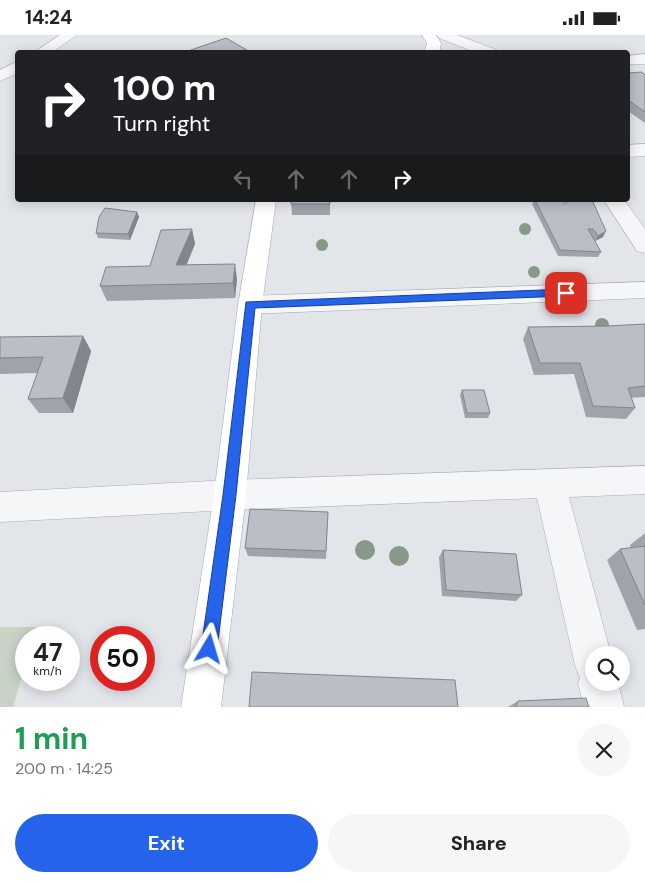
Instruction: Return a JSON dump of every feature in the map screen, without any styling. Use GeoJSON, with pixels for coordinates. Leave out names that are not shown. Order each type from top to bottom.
{"type":"FeatureCollection","features":[{"type":"Feature","properties":{"kind":"main road"},"geometry":{"type":"LineString","coordinates":[[430,35],[434,43],[432,50]]}},
{"type":"Feature","properties":{"kind":"main road"},"geometry":{"type":"LineString","coordinates":[[202,707],[230,495],[250,305],[266,202]]}},
{"type":"Feature","properties":{"kind":"street"},"geometry":{"type":"LineString","coordinates":[[45,50],[70,35]]}},
{"type":"Feature","properties":{"kind":"street"},"geometry":{"type":"LineString","coordinates":[[444,35],[484,50]]}},
{"type":"Feature","properties":{"kind":"street"},"geometry":{"type":"LineString","coordinates":[[630,60],[645,59]]}},
{"type":"Feature","properties":{"kind":"street"},"geometry":{"type":"LineString","coordinates":[[0,76],[15,68]]}},
{"type":"Feature","properties":{"kind":"street"},"geometry":{"type":"LineString","coordinates":[[630,151],[645,150]]}},
{"type":"Feature","properties":{"kind":"street"},"geometry":{"type":"LineString","coordinates":[[615,202],[645,247]]}},
{"type":"Feature","properties":{"kind":"street"},"geometry":{"type":"LineString","coordinates":[[250,305],[645,290]]}},
{"type":"Feature","properties":{"kind":"street"},"geometry":{"type":"LineString","coordinates":[[0,507],[230,495],[645,479]]}},
{"type":"Feature","properties":{"kind":"street"},"geometry":{"type":"LineString","coordinates":[[549,483],[589,646]]}},
{"type":"Feature","properties":{"kind":"street"},"geometry":{"type":"LineString","coordinates":[[600,691],[604,707]]}},
{"type":"Feature","properties":{"kind":"green space"},"geometry":{"type":"Polygon","coordinates":[[[0,627],[15,627],[15,691],[18,691],[13,707],[0,707],[0,627]]]}},
{"type":"Feature","properties":{"kind":"building"},"geometry":{"type":"Polygon","coordinates":[[[226,38],[247,50],[191,50],[226,38]]]}},
{"type":"Feature","properties":{"kind":"building"},"geometry":{"type":"Polygon","coordinates":[[[642,72],[645,75],[645,112],[630,101],[630,73],[642,72]]]}},
{"type":"Feature","properties":{"kind":"building"},"geometry":{"type":"Polygon","coordinates":[[[291,202],[330,202],[330,204],[291,204],[291,202]]]}},
{"type":"Feature","properties":{"kind":"building"},"geometry":{"type":"Polygon","coordinates":[[[536,202],[564,202],[565,204],[568,202],[593,202],[606,231],[598,236],[593,229],[588,229],[601,252],[560,250],[536,202]]]}},
{"type":"Feature","properties":{"kind":"building"},"geometry":{"type":"Polygon","coordinates":[[[105,208],[137,212],[128,234],[96,233],[99,217],[105,208]]]}},
{"type":"Feature","properties":{"kind":"building"},"geometry":{"type":"Polygon","coordinates":[[[192,229],[176,265],[235,264],[233,283],[100,286],[106,267],[150,266],[161,230],[192,229]]]}},
{"type":"Feature","properties":{"kind":"building"},"geometry":{"type":"Polygon","coordinates":[[[645,324],[645,386],[628,388],[635,408],[593,406],[580,363],[540,363],[528,327],[608,326],[645,324]]]}},
{"type":"Feature","properties":{"kind":"building"},"geometry":{"type":"Polygon","coordinates":[[[83,336],[63,398],[28,399],[43,357],[0,358],[0,337],[83,336]]]}},
{"type":"Feature","properties":{"kind":"building"},"geometry":{"type":"Polygon","coordinates":[[[462,390],[484,390],[490,413],[467,413],[462,390]]]}},
{"type":"Feature","properties":{"kind":"building"},"geometry":{"type":"Polygon","coordinates":[[[250,509],[328,512],[326,551],[245,548],[250,509]]]}},
{"type":"Feature","properties":{"kind":"building"},"geometry":{"type":"Polygon","coordinates":[[[645,546],[645,605],[620,549],[645,546]]]}},
{"type":"Feature","properties":{"kind":"building"},"geometry":{"type":"Polygon","coordinates":[[[443,550],[516,554],[522,595],[446,590],[443,550]]]}},
{"type":"Feature","properties":{"kind":"building"},"geometry":{"type":"Polygon","coordinates":[[[252,672],[455,680],[458,707],[249,707],[252,672]]]}},
{"type":"Feature","properties":{"kind":"building"},"geometry":{"type":"Polygon","coordinates":[[[586,698],[589,707],[516,707],[518,701],[586,698]]]}},
{"type":"Feature","properties":{"kind":"route"},"geometry":{"type":"LineString","coordinates":[[209,649],[230,495],[250,305],[566,293]]}}]}
